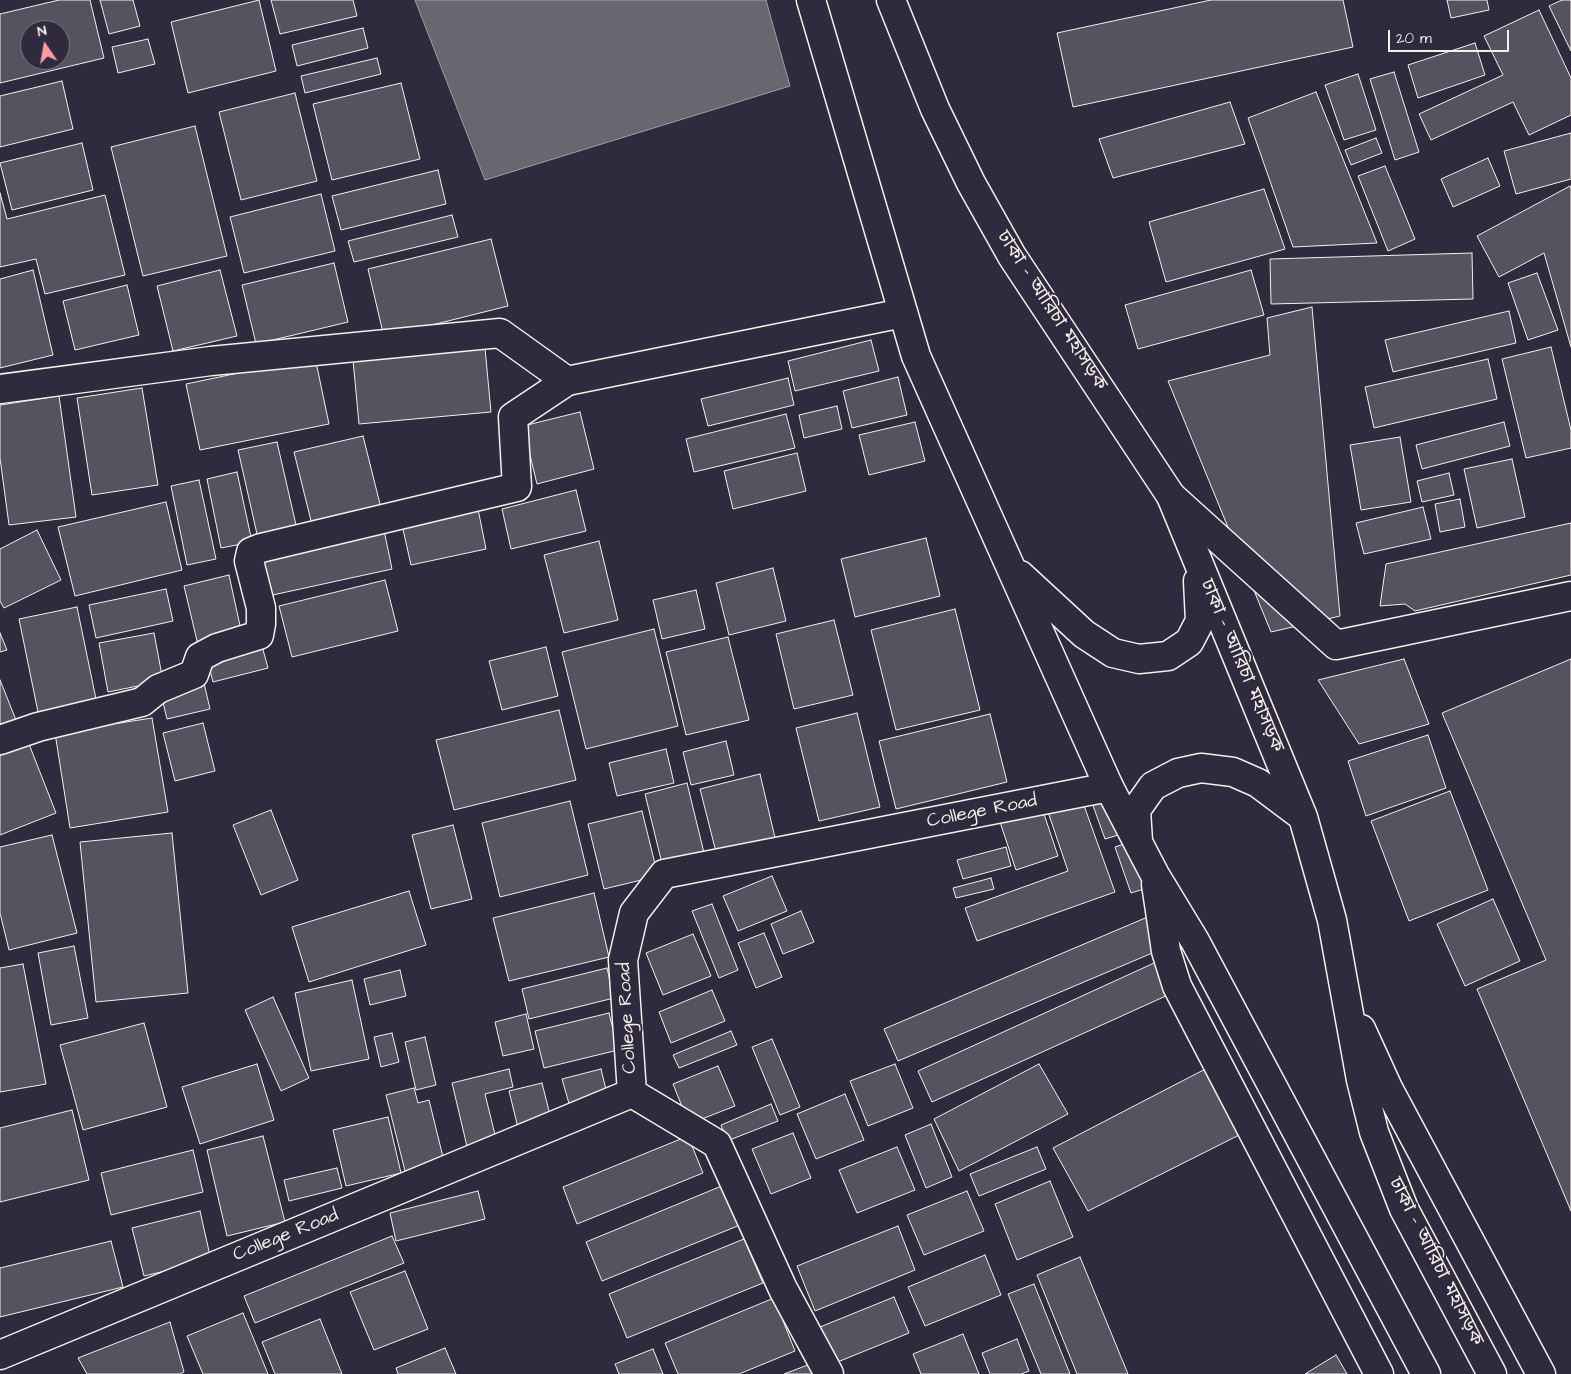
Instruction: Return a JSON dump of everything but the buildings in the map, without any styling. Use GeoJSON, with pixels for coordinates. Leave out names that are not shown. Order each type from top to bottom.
{"type":"FeatureCollection","features":[{"type":"Feature","properties":{"kind":"main road"},"geometry":{"type":"LineString","coordinates":[[811,0],[916,356],[1109,787],[1155,875],[1195,941],[1426,1374]]}},
{"type":"Feature","properties":{"kind":"main road","name":"ঢাকা - আরিচা মহাসড়ক"},"geometry":{"type":"LineString","coordinates":[[891,0],[934,110],[1012,256],[1171,496],[1303,816],[1332,920],[1361,1080],[1374,1132],[1404,1209],[1492,1374]]}},
{"type":"Feature","properties":{"kind":"main road"},"geometry":{"type":"LineString","coordinates":[[0,740],[38,727],[142,702],[158,690],[194,674],[200,656],[217,648],[259,634],[262,624],[261,608],[250,561],[251,552],[261,548],[517,487],[513,417],[567,381],[903,313]]}},
{"type":"Feature","properties":{"kind":"main road"},"geometry":{"type":"LineString","coordinates":[[0,389],[211,361],[500,333],[567,381]]}},
{"type":"Feature","properties":{"kind":"main road"},"geometry":{"type":"LineString","coordinates":[[1171,496],[1336,645],[1571,596]]}},
{"type":"Feature","properties":{"kind":"main road"},"geometry":{"type":"LineString","coordinates":[[1010,565],[1084,634],[1113,653],[1140,659],[1168,656],[1190,642],[1200,621],[1200,591],[1194,552]]}},
{"type":"Feature","properties":{"kind":"main road"},"geometry":{"type":"LineString","coordinates":[[1138,843],[1136,810],[1153,786],[1178,773],[1201,768],[1233,772],[1258,783],[1303,816]]}},
{"type":"Feature","properties":{"kind":"main road","name":"College Road"},"geometry":{"type":"LineString","coordinates":[[0,1355],[632,1093],[623,960],[634,913],[664,874],[1109,787]]}},
{"type":"Feature","properties":{"kind":"main road"},"geometry":{"type":"LineString","coordinates":[[1155,875],[1166,951],[1178,986],[1378,1374]]}},
{"type":"Feature","properties":{"kind":"main road"},"geometry":{"type":"LineString","coordinates":[[1345,994],[1388,1088],[1541,1374]]}},
{"type":"Feature","properties":{"kind":"main road"},"geometry":{"type":"LineString","coordinates":[[632,1093],[717,1144],[783,1290],[828,1374]]}},
{"type":"Feature","properties":{"kind":"shaded area"},"geometry":{"type":"Polygon","coordinates":[[[415,0],[766,0],[790,86],[485,180],[415,0]]]}}]}
